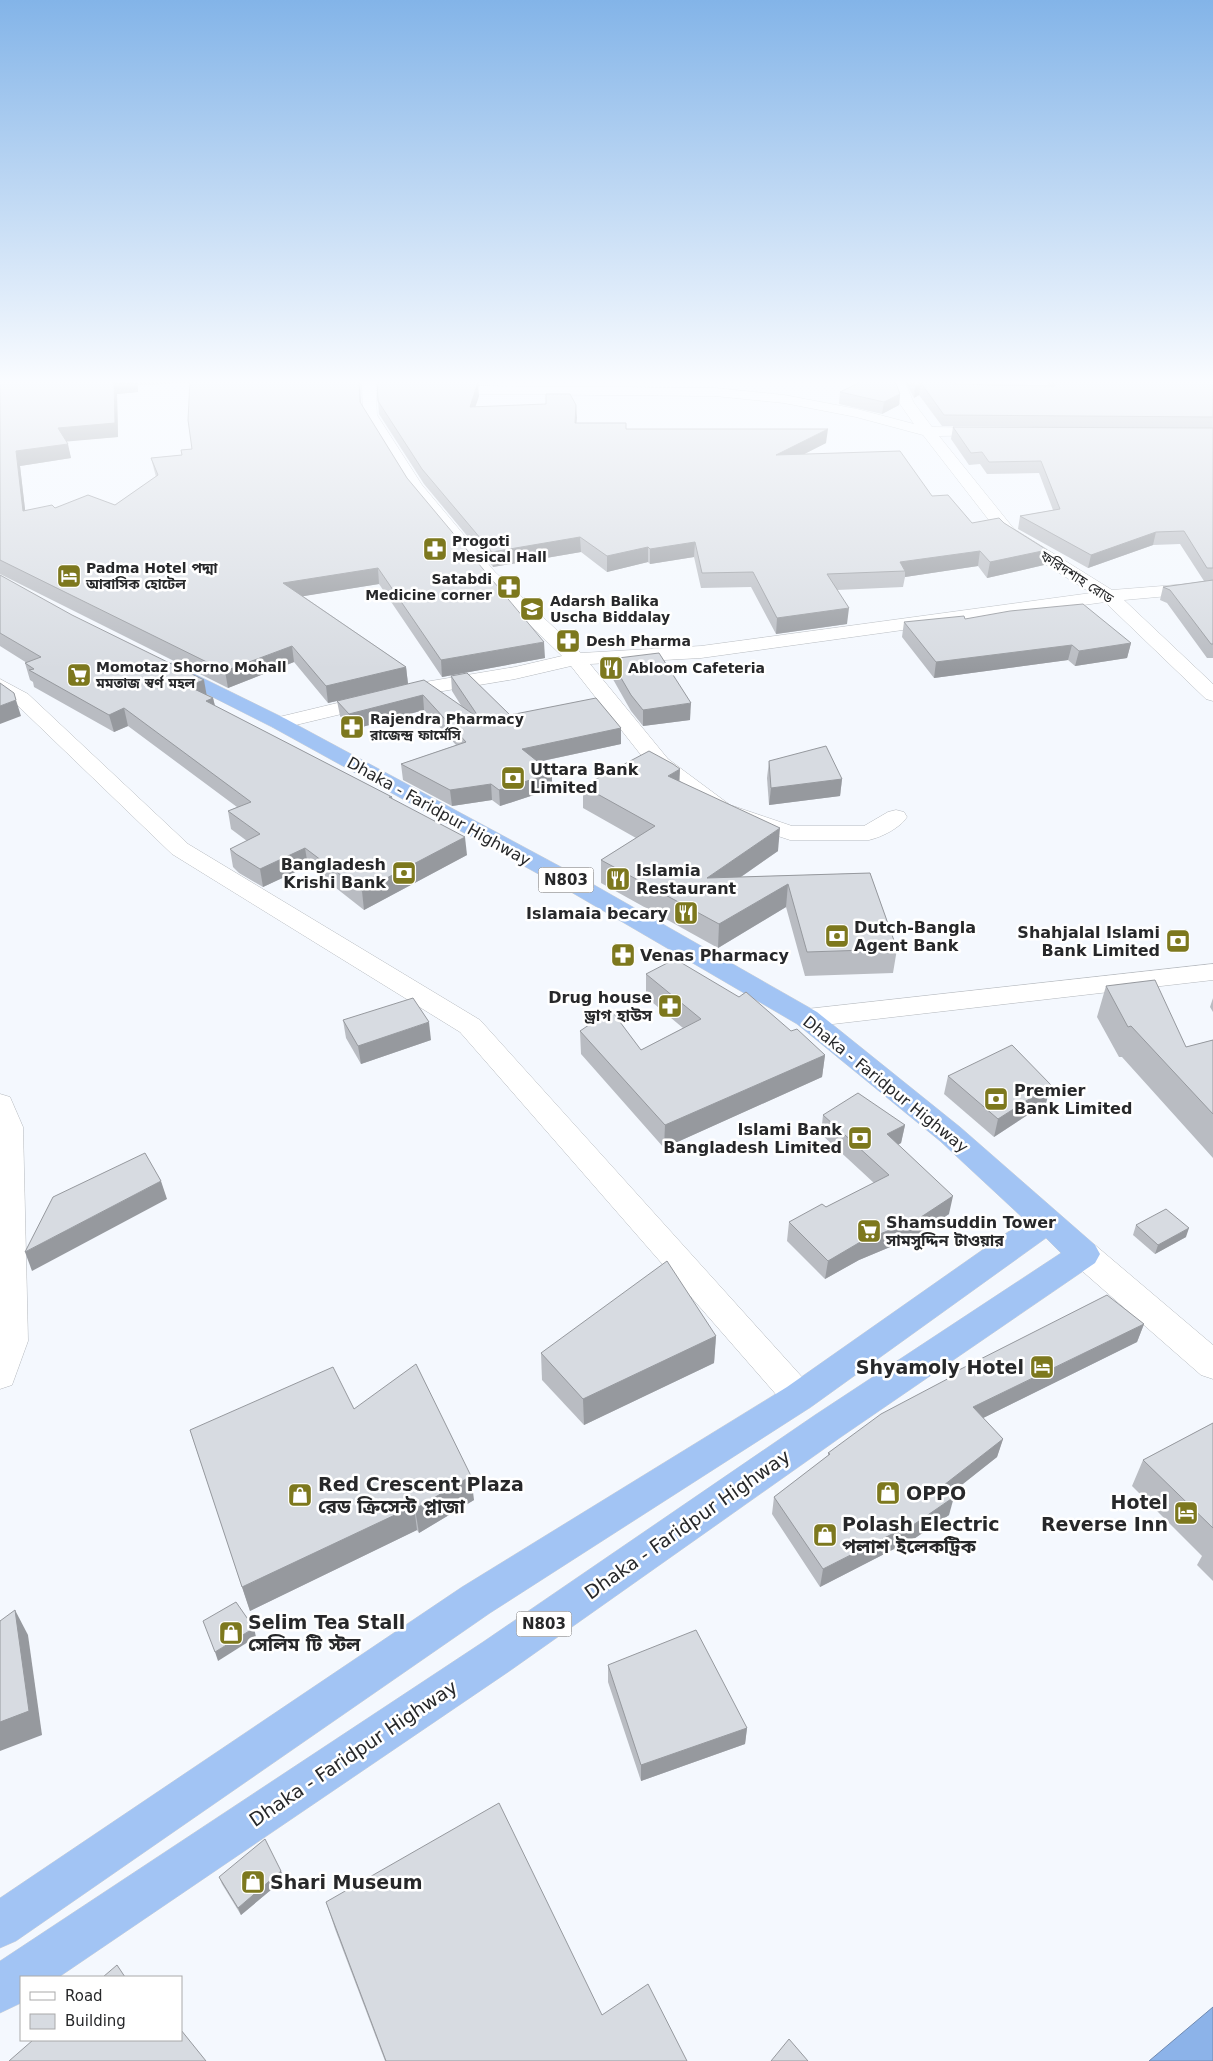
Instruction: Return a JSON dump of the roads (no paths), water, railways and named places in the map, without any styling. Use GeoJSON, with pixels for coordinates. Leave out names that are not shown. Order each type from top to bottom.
{"type":"FeatureCollection","features":[{"type":"Feature","properties":{"kind":"highway","name":"Dhaka - Faridpur Highway"},"geometry":{"type":"LineString","coordinates":[[0,1989],[497,1656],[828,1426],[1084,1254],[950,1134],[807,1018],[580,887],[279,723],[155,661]]}},
{"type":"Feature","properties":{"kind":"highway"},"geometry":{"type":"LineString","coordinates":[[0,1925],[476,1600],[799,1397],[1047,1221]]}},
{"type":"Feature","properties":{"kind":"street"},"geometry":{"type":"LineString","coordinates":[[409,477],[489,576],[576,659],[660,764],[722,810],[790,833],[869,833],[896,817]]}},
{"type":"Feature","properties":{"kind":"street","name":"ফরিদশাহ রোড"},"geometry":{"type":"LineString","coordinates":[[964,477],[1008,533],[1109,596],[1213,695]]}},
{"type":"Feature","properties":{"kind":"street"},"geometry":{"type":"LineString","coordinates":[[279,723],[425,688],[515,674],[576,659],[701,652],[1109,596],[1213,587]]}},
{"type":"Feature","properties":{"kind":"street"},"geometry":{"type":"LineString","coordinates":[[0,684],[21,698],[180,849],[470,1026],[799,1397]]}},
{"type":"Feature","properties":{"kind":"street"},"geometry":{"type":"LineString","coordinates":[[807,1018],[1213,972]]}},
{"type":"Feature","properties":{"kind":"street"},"geometry":{"type":"LineString","coordinates":[[0,1104],[8,1127],[11,1341],[0,1375]]}},
{"type":"Feature","properties":{"kind":"street"},"geometry":{"type":"LineString","coordinates":[[1084,1254],[1213,1365]]}},
{"type":"Feature","properties":{"kind":"water"},"geometry":{"type":"Polygon","coordinates":[[[1213,2007],[1213,2061],[1149,2061],[1213,2007]]]}},
{"type":"Feature","properties":{"kind":"place","name":"Progoti Mesical Hall"},"geometry":{"type":"Point","coordinates":[435,549]}},
{"type":"Feature","properties":{"kind":"place","name":"Padma Hotel পদ্মা আবাসিক হোটেল"},"geometry":{"type":"Point","coordinates":[69,576]}},
{"type":"Feature","properties":{"kind":"place","name":"Satabdi Medicine corner"},"geometry":{"type":"Point","coordinates":[509,587]}},
{"type":"Feature","properties":{"kind":"place","name":"Adarsh Balika Uscha Biddalay"},"geometry":{"type":"Point","coordinates":[532,609]}},
{"type":"Feature","properties":{"kind":"place","name":"Desh Pharma"},"geometry":{"type":"Point","coordinates":[568,641]}},
{"type":"Feature","properties":{"kind":"place","name":"Abloom Cafeteria"},"geometry":{"type":"Point","coordinates":[611,668]}},
{"type":"Feature","properties":{"kind":"place","name":"Momotaz Shorno Mohall মমতাজ স্বর্ণ মহল"},"geometry":{"type":"Point","coordinates":[79,675]}},
{"type":"Feature","properties":{"kind":"place","name":"Rajendra Pharmacy রাজেন্দ্র ফার্মেসি"},"geometry":{"type":"Point","coordinates":[352,727]}},
{"type":"Feature","properties":{"kind":"place","name":"Uttara Bank Limited"},"geometry":{"type":"Point","coordinates":[513,778]}},
{"type":"Feature","properties":{"kind":"place","name":"Bangladesh Krishi Bank"},"geometry":{"type":"Point","coordinates":[404,873]}},
{"type":"Feature","properties":{"kind":"place","name":"Islamia Restaurant"},"geometry":{"type":"Point","coordinates":[618,879]}},
{"type":"Feature","properties":{"kind":"place","name":"Islamaia becary"},"geometry":{"type":"Point","coordinates":[686,913]}},
{"type":"Feature","properties":{"kind":"place","name":"Dutch-Bangla Agent Bank"},"geometry":{"type":"Point","coordinates":[837,936]}},
{"type":"Feature","properties":{"kind":"place","name":"Shahjalal Islami Bank Limited"},"geometry":{"type":"Point","coordinates":[1178,941]}},
{"type":"Feature","properties":{"kind":"place","name":"Venas Pharmacy"},"geometry":{"type":"Point","coordinates":[623,955]}},
{"type":"Feature","properties":{"kind":"place","name":"Drug house ড্রাগ হাউস"},"geometry":{"type":"Point","coordinates":[670,1006]}},
{"type":"Feature","properties":{"kind":"place","name":"Premier Bank Limited"},"geometry":{"type":"Point","coordinates":[996,1099]}},
{"type":"Feature","properties":{"kind":"place","name":"Islami Bank Bangladesh Limited"},"geometry":{"type":"Point","coordinates":[860,1138]}},
{"type":"Feature","properties":{"kind":"place","name":"Shamsuddin Tower সামসুদ্দিন টাওয়ার"},"geometry":{"type":"Point","coordinates":[869,1231]}},
{"type":"Feature","properties":{"kind":"place","name":"Shyamoly Hotel"},"geometry":{"type":"Point","coordinates":[1042,1367]}},
{"type":"Feature","properties":{"kind":"place","name":"OPPO"},"geometry":{"type":"Point","coordinates":[888,1493]}},
{"type":"Feature","properties":{"kind":"place","name":"Red Crescent Plaza রেড ক্রিসেন্ট প্লাজা"},"geometry":{"type":"Point","coordinates":[300,1495]}},
{"type":"Feature","properties":{"kind":"place","name":"Hotel Reverse Inn"},"geometry":{"type":"Point","coordinates":[1186,1513]}},
{"type":"Feature","properties":{"kind":"place","name":"Polash Electric পলাশ ইলেকট্রিক"},"geometry":{"type":"Point","coordinates":[825,1535]}},
{"type":"Feature","properties":{"kind":"place","name":"Selim Tea Stall সেলিম টি স্টল"},"geometry":{"type":"Point","coordinates":[231,1633]}},
{"type":"Feature","properties":{"kind":"place","name":"Shari Museum"},"geometry":{"type":"Point","coordinates":[253,1882]}}]}
